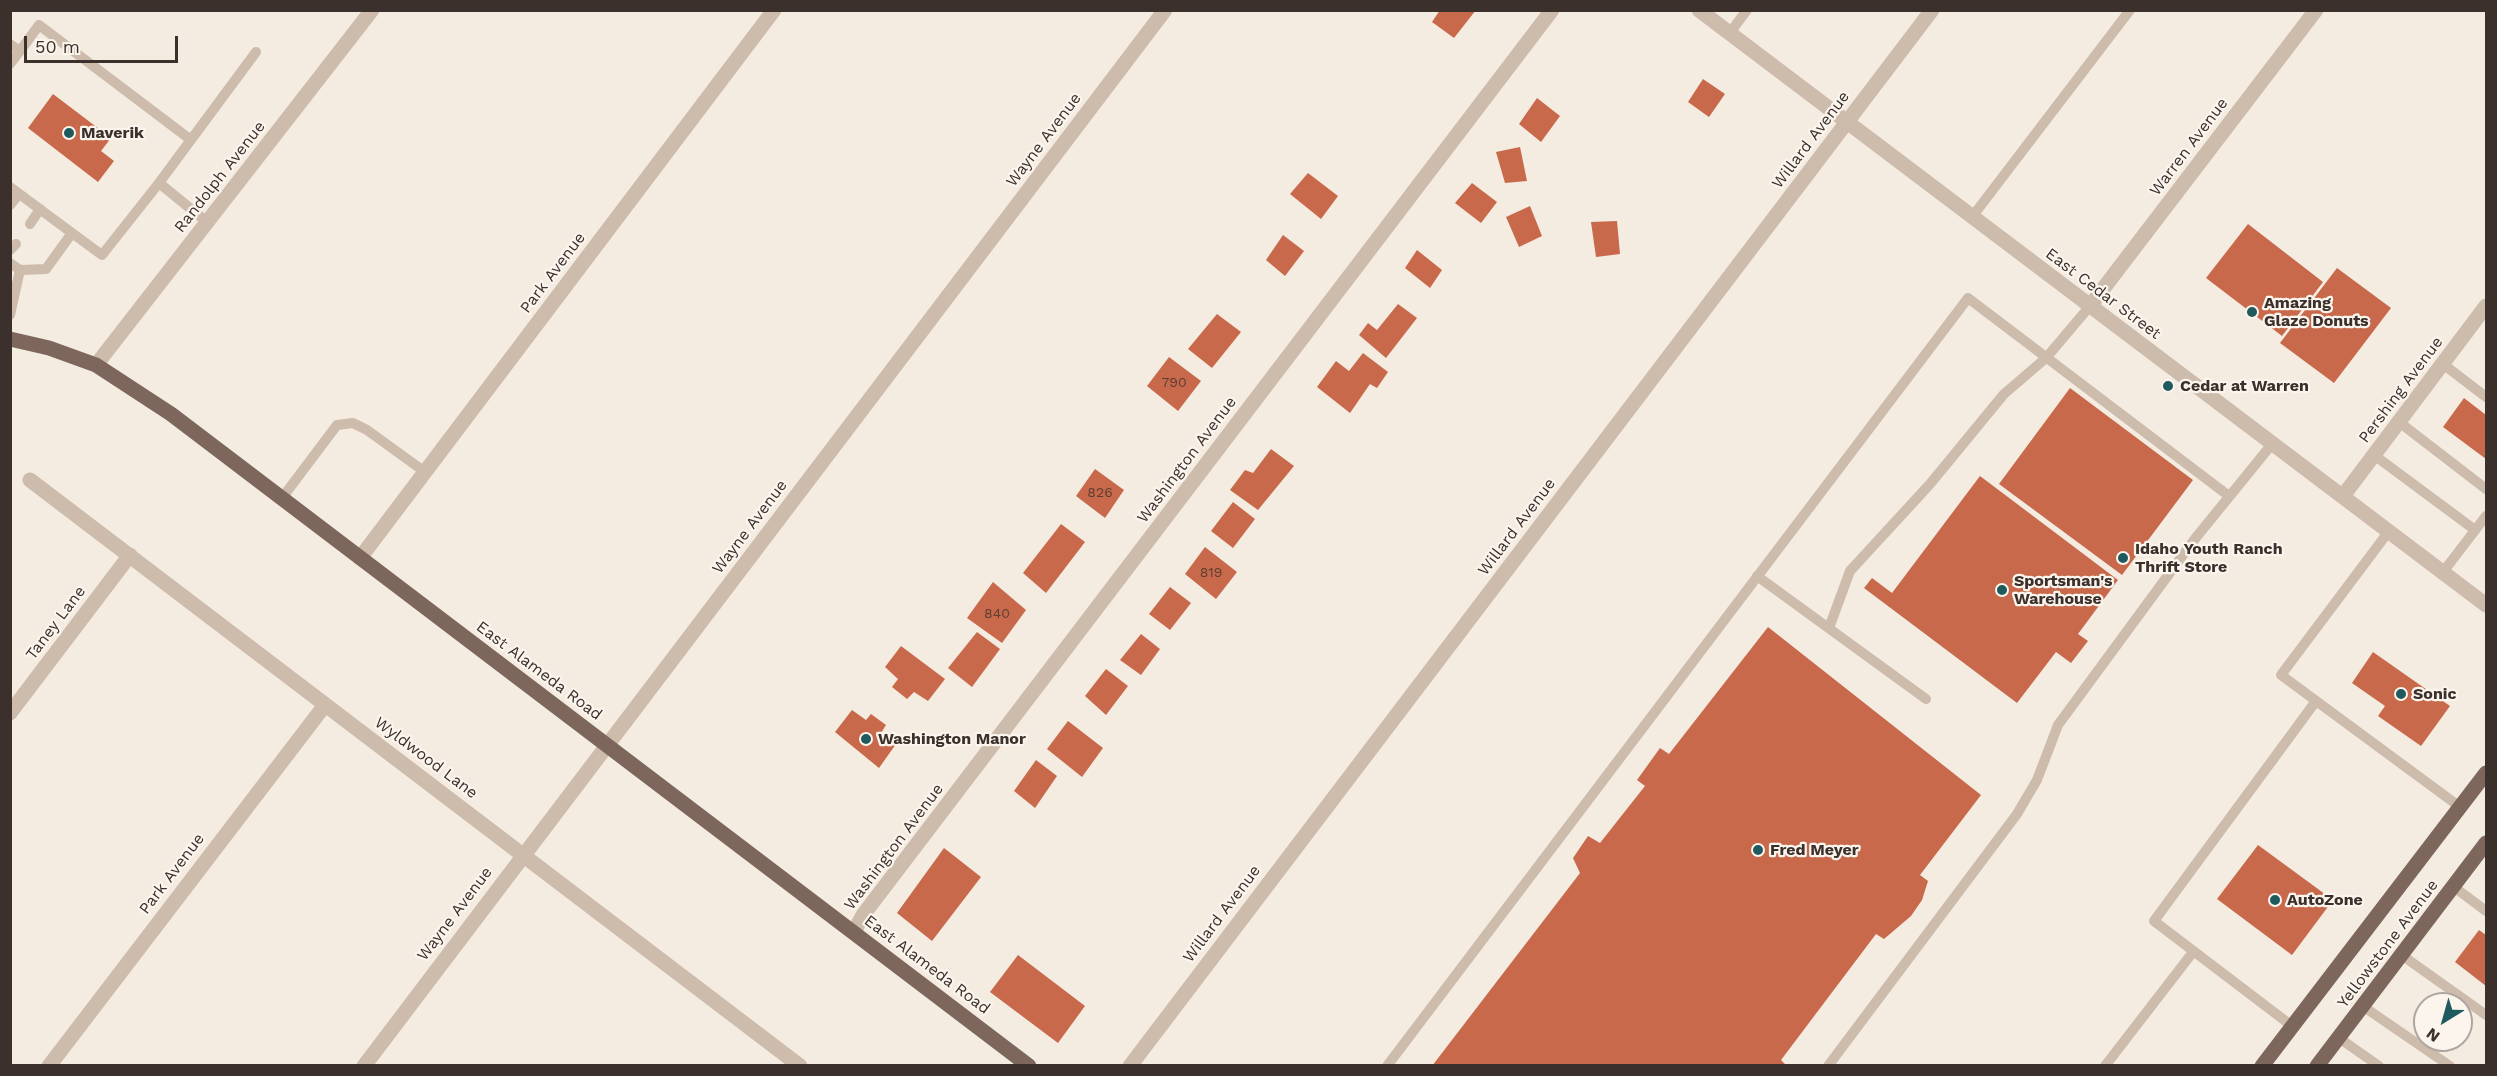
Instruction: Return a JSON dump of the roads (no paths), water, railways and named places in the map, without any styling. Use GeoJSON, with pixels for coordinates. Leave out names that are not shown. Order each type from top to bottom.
{"type":"FeatureCollection","features":[{"type":"Feature","properties":{"kind":"main road","name":"East Alameda Road"},"geometry":{"type":"LineString","coordinates":[[10,339],[49,348],[96,365],[171,414],[1029,1065]]}},
{"type":"Feature","properties":{"kind":"main road","name":"Yellowstone Avenue"},"geometry":{"type":"LineString","coordinates":[[2262,1065],[2487,773]]}},
{"type":"Feature","properties":{"kind":"main road","name":"Yellowstone Avenue"},"geometry":{"type":"LineString","coordinates":[[2317,1065],[2364,1007],[2487,843]]}},
{"type":"Feature","properties":{"kind":"street","name":"Randolph Avenue"},"geometry":{"type":"LineString","coordinates":[[96,365],[372,10]]}},
{"type":"Feature","properties":{"kind":"street","name":"Park Avenue"},"geometry":{"type":"LineString","coordinates":[[360,558],[774,10]]}},
{"type":"Feature","properties":{"kind":"street","name":"Wayne Avenue"},"geometry":{"type":"LineString","coordinates":[[364,1065],[1165,10]]}},
{"type":"Feature","properties":{"kind":"street","name":"Washington Avenue"},"geometry":{"type":"LineString","coordinates":[[854,932],[870,905],[1552,10]]}},
{"type":"Feature","properties":{"kind":"street","name":"East Cedar Street"},"geometry":{"type":"LineString","coordinates":[[1699,10],[2487,605]]}},
{"type":"Feature","properties":{"kind":"street","name":"Willard Avenue"},"geometry":{"type":"LineString","coordinates":[[1130,1065],[1932,10]]}},
{"type":"Feature","properties":{"kind":"street","name":"Warren Avenue"},"geometry":{"type":"LineString","coordinates":[[2090,306],[2316,10]]}},
{"type":"Feature","properties":{"kind":"street","name":"Pershing Avenue"},"geometry":{"type":"LineString","coordinates":[[2343,496],[2487,306]]}},
{"type":"Feature","properties":{"kind":"street","name":"Wyldwood Lane"},"geometry":{"type":"LineString","coordinates":[[30,480],[325,705],[524,853],[800,1065]]}},
{"type":"Feature","properties":{"kind":"street","name":"Taney Lane"},"geometry":{"type":"LineString","coordinates":[[10,713],[130,555]]}},
{"type":"Feature","properties":{"kind":"street","name":"Park Avenue"},"geometry":{"type":"LineString","coordinates":[[49,1065],[325,705]]}},
{"type":"Feature","properties":{"kind":"lane"},"geometry":{"type":"LineString","coordinates":[[1729,34],[1747,10]]}},
{"type":"Feature","properties":{"kind":"lane"},"geometry":{"type":"LineString","coordinates":[[1972,217],[2130,10]]}},
{"type":"Feature","properties":{"kind":"lane"},"geometry":{"type":"LineString","coordinates":[[10,64],[39,25],[191,140]]}},
{"type":"Feature","properties":{"kind":"lane"},"geometry":{"type":"LineString","coordinates":[[10,44],[20,51]]}},
{"type":"Feature","properties":{"kind":"lane"},"geometry":{"type":"LineString","coordinates":[[10,206],[15,190],[102,255],[159,183],[256,52]]}},
{"type":"Feature","properties":{"kind":"lane"},"geometry":{"type":"LineString","coordinates":[[159,183],[207,222]]}},
{"type":"Feature","properties":{"kind":"lane"},"geometry":{"type":"LineString","coordinates":[[30,224],[40,210]]}},
{"type":"Feature","properties":{"kind":"lane"},"geometry":{"type":"LineString","coordinates":[[10,263],[20,270],[46,268],[72,233]]}},
{"type":"Feature","properties":{"kind":"lane"},"geometry":{"type":"LineString","coordinates":[[10,315],[20,270]]}},
{"type":"Feature","properties":{"kind":"lane"},"geometry":{"type":"LineString","coordinates":[[1386,1065],[1968,298],[2229,496]]}},
{"type":"Feature","properties":{"kind":"lane"},"geometry":{"type":"LineString","coordinates":[[1829,628],[1850,571],[1930,484],[2004,394],[2046,358],[2090,306]]}},
{"type":"Feature","properties":{"kind":"lane"},"geometry":{"type":"LineString","coordinates":[[2443,364],[2487,397]]}},
{"type":"Feature","properties":{"kind":"lane"},"geometry":{"type":"LineString","coordinates":[[2399,422],[2487,489]]}},
{"type":"Feature","properties":{"kind":"lane"},"geometry":{"type":"LineString","coordinates":[[282,498],[338,425],[352,423],[367,430],[425,472]]}},
{"type":"Feature","properties":{"kind":"lane"},"geometry":{"type":"LineString","coordinates":[[1828,1065],[2011,823],[2037,780],[2058,725],[2229,496],[2272,444]]}},
{"type":"Feature","properties":{"kind":"lane"},"geometry":{"type":"LineString","coordinates":[[2374,454],[2475,530]]}},
{"type":"Feature","properties":{"kind":"lane"},"geometry":{"type":"LineString","coordinates":[[2443,572],[2487,516]]}},
{"type":"Feature","properties":{"kind":"lane"},"geometry":{"type":"LineString","coordinates":[[2389,531],[2281,675],[2460,807]]}},
{"type":"Feature","properties":{"kind":"lane"},"geometry":{"type":"LineString","coordinates":[[1758,576],[1926,699]]}},
{"type":"Feature","properties":{"kind":"lane"},"geometry":{"type":"LineString","coordinates":[[2292,1026],[2154,921],[2316,701]]}},
{"type":"Feature","properties":{"kind":"lane"},"geometry":{"type":"LineString","coordinates":[[2454,887],[2487,911]]}},
{"type":"Feature","properties":{"kind":"lane"},"geometry":{"type":"LineString","coordinates":[[2105,1065],[2193,952]]}},
{"type":"Feature","properties":{"kind":"lane"},"geometry":{"type":"LineString","coordinates":[[2403,956],[2487,1015]]}},
{"type":"Feature","properties":{"kind":"lane"},"geometry":{"type":"LineString","coordinates":[[2364,1007],[2450,1065]]}},
{"type":"Feature","properties":{"kind":"lane"},"geometry":{"type":"LineString","coordinates":[[2339,1038],[2379,1065]]}},
{"type":"Feature","properties":{"kind":"place","name":"Maverik"},"geometry":{"type":"Point","coordinates":[69,133]}},
{"type":"Feature","properties":{"kind":"place","name":"Amazing Glaze Donuts"},"geometry":{"type":"Point","coordinates":[2252,312]}},
{"type":"Feature","properties":{"kind":"place","name":"Cedar at Warren"},"geometry":{"type":"Point","coordinates":[2168,386]}},
{"type":"Feature","properties":{"kind":"place","name":"Idaho Youth Ranch Thrift Store"},"geometry":{"type":"Point","coordinates":[2123,558]}},
{"type":"Feature","properties":{"kind":"place","name":"Sportsman's Warehouse"},"geometry":{"type":"Point","coordinates":[2002,590]}},
{"type":"Feature","properties":{"kind":"place","name":"Sonic"},"geometry":{"type":"Point","coordinates":[2401,694]}},
{"type":"Feature","properties":{"kind":"place","name":"Washington Manor"},"geometry":{"type":"Point","coordinates":[866,739]}},
{"type":"Feature","properties":{"kind":"place","name":"Fred Meyer"},"geometry":{"type":"Point","coordinates":[1758,850]}},
{"type":"Feature","properties":{"kind":"place","name":"AutoZone"},"geometry":{"type":"Point","coordinates":[2275,900]}}]}
